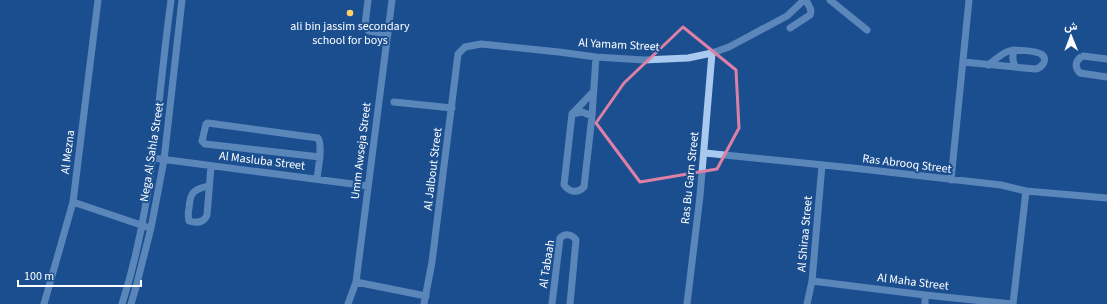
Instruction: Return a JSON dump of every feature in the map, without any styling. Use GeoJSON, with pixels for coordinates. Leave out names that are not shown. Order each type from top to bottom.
{"type":"FeatureCollection","features":[{"type":"Feature","properties":{"kind":"street","name":"Al Mezna"},"geometry":{"type":"LineString","coordinates":[[44,304],[73,202],[98,0]]}},
{"type":"Feature","properties":{"kind":"street","name":"Nega Al Sahla Street"},"geometry":{"type":"LineString","coordinates":[[122,304],[142,225],[153,158],[171,0]]}},
{"type":"Feature","properties":{"kind":"street","name":"Nega Al Sahla Street"},"geometry":{"type":"LineString","coordinates":[[131,304],[151,228],[164,160],[182,0]]}},
{"type":"Feature","properties":{"kind":"street"},"geometry":{"type":"LineString","coordinates":[[368,0],[365,25],[366,28],[369,31],[388,34]]}},
{"type":"Feature","properties":{"kind":"street","name":"Umm Awseja Street"},"geometry":{"type":"LineString","coordinates":[[348,304],[356,282],[392,0]]}},
{"type":"Feature","properties":{"kind":"street"},"geometry":{"type":"LineString","coordinates":[[790,28],[810,15],[811,10],[805,0]]}},
{"type":"Feature","properties":{"kind":"street","name":"Al Yamam Street"},"geometry":{"type":"LineString","coordinates":[[465,47],[481,44],[596,57],[644,60],[688,58],[712,53],[729,47],[787,16],[805,0]]}},
{"type":"Feature","properties":{"kind":"street"},"geometry":{"type":"LineString","coordinates":[[830,0],[867,30]]}},
{"type":"Feature","properties":{"kind":"street"},"geometry":{"type":"LineString","coordinates":[[951,180],[969,0]]}},
{"type":"Feature","properties":{"kind":"street","name":"Al Jalbout Street"},"geometry":{"type":"LineString","coordinates":[[424,304],[432,262],[458,54],[465,47]]}},
{"type":"Feature","properties":{"kind":"street"},"geometry":{"type":"LineString","coordinates":[[962,62],[988,65],[1039,69],[1044,63],[1044,59],[1040,53],[1014,50],[1007,52],[988,65]]}},
{"type":"Feature","properties":{"kind":"street"},"geometry":{"type":"LineString","coordinates":[[1014,50],[1012,58],[1016,67]]}},
{"type":"Feature","properties":{"kind":"street","name":"Ras Bu Garn Street"},"geometry":{"type":"LineString","coordinates":[[687,304],[705,153],[712,53]]}},
{"type":"Feature","properties":{"kind":"street"},"geometry":{"type":"LineString","coordinates":[[1107,59],[1083,56],[1079,58],[1076,67],[1080,73],[1107,77]]}},
{"type":"Feature","properties":{"kind":"street"},"geometry":{"type":"LineString","coordinates":[[592,92],[572,114],[564,186],[568,190],[574,192],[584,187],[592,116],[592,92],[596,57]]}},
{"type":"Feature","properties":{"kind":"street"},"geometry":{"type":"LineString","coordinates":[[394,102],[452,108]]}},
{"type":"Feature","properties":{"kind":"street"},"geometry":{"type":"LineString","coordinates":[[572,114],[582,112],[592,116]]}},
{"type":"Feature","properties":{"kind":"street"},"geometry":{"type":"LineString","coordinates":[[317,179],[320,157],[320,140],[316,137],[208,123],[204,127],[202,141],[205,144],[320,157]]}},
{"type":"Feature","properties":{"kind":"street","name":"Ras Abrooq Street"},"geometry":{"type":"LineString","coordinates":[[705,153],[951,180],[1001,186],[1026,191],[1107,198]]}},
{"type":"Feature","properties":{"kind":"street","name":"Al Masluba Street"},"geometry":{"type":"LineString","coordinates":[[153,158],[368,186]]}},
{"type":"Feature","properties":{"kind":"street","name":"Al Shiraa Street"},"geometry":{"type":"LineString","coordinates":[[807,304],[812,281],[822,165]]}},
{"type":"Feature","properties":{"kind":"street"},"geometry":{"type":"LineString","coordinates":[[209,186],[200,188],[191,195],[188,217],[189,221],[205,220],[207,215],[211,166]]}},
{"type":"Feature","properties":{"kind":"street","name":"Al Maha Street"},"geometry":{"type":"LineString","coordinates":[[812,281],[1013,304],[1026,191]]}},
{"type":"Feature","properties":{"kind":"street"},"geometry":{"type":"LineString","coordinates":[[73,202],[151,228]]}},
{"type":"Feature","properties":{"kind":"street","name":"Al Tabaah"},"geometry":{"type":"LineString","coordinates":[[552,304],[560,238],[568,234],[573,236],[576,240],[570,304]]}},
{"type":"Feature","properties":{"kind":"street"},"geometry":{"type":"LineString","coordinates":[[356,282],[426,296]]}},
{"type":"Feature","properties":{"kind":"street"},"geometry":{"type":"LineString","coordinates":[[925,295],[925,304]]}},
{"type":"Feature","properties":{"kind":"highlighted area"},"geometry":{"type":"Polygon","coordinates":[[[683,27],[736,70],[739,128],[717,169],[640,182],[596,123],[624,83],[683,27]]]}},
{"type":"Feature","properties":{"kind":"place","name":"ali bin jassim secondary school for boys"},"geometry":{"type":"Point","coordinates":[350,13]}}]}
